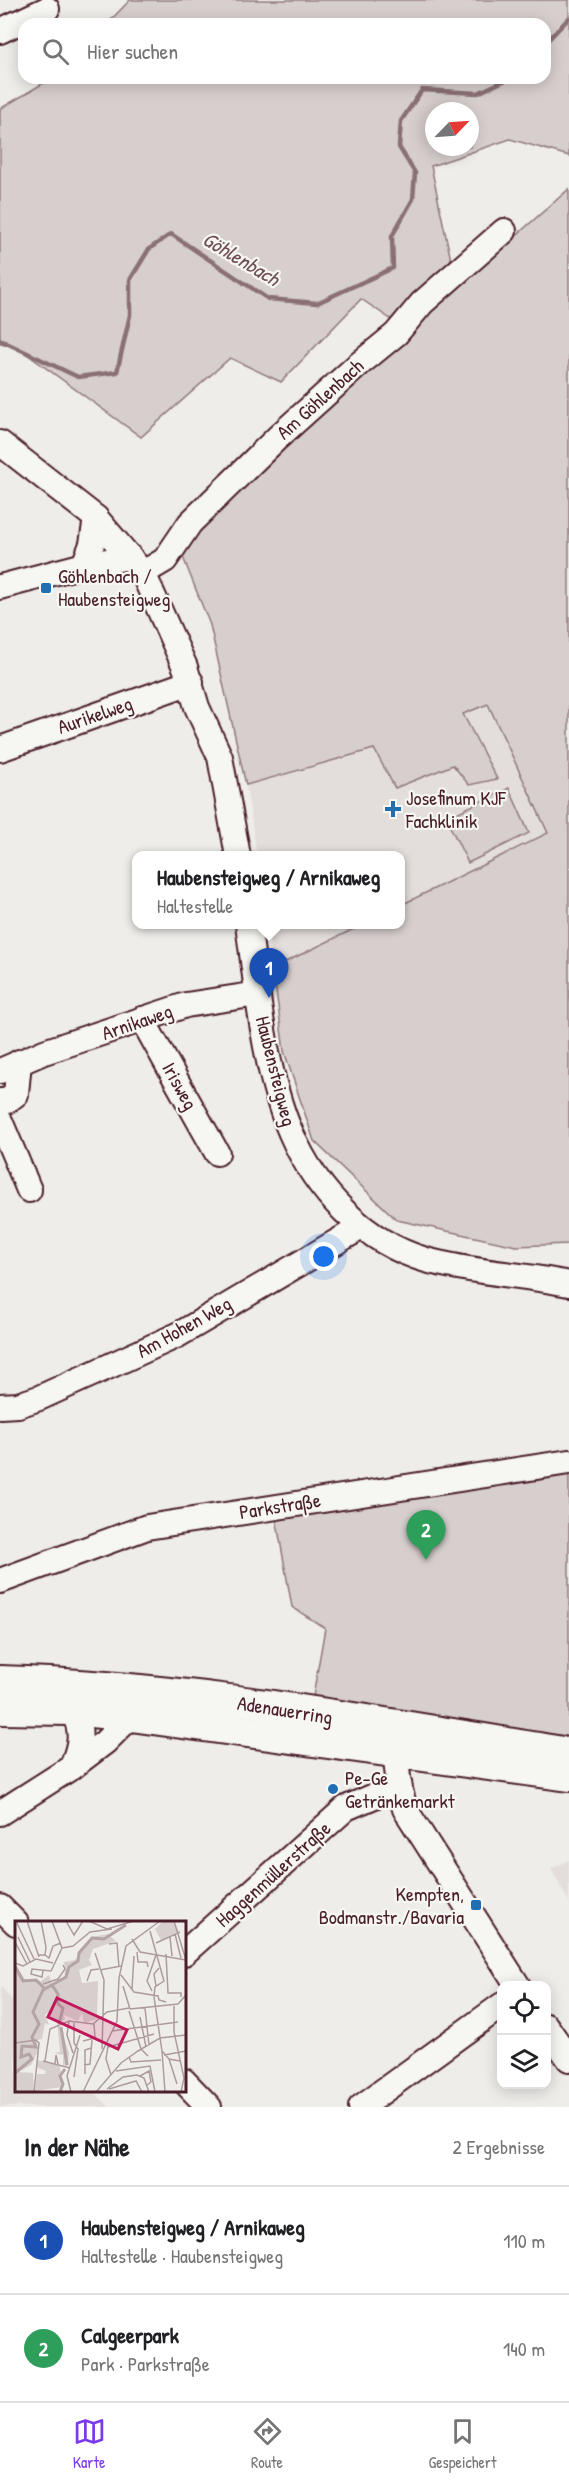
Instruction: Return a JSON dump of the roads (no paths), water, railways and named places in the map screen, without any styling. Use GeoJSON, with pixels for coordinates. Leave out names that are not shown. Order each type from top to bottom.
{"type":"FeatureCollection","features":[{"type":"Feature","properties":{"kind":"main road","name":"Adenauerring"},"geometry":{"type":"LineString","coordinates":[[0,1682],[64,1683],[135,1704],[162,1721],[569,1753]]}},
{"type":"Feature","properties":{"kind":"main road","name":"Adenauerring"},"geometry":{"type":"LineString","coordinates":[[0,1709],[71,1710],[135,1704],[233,1702],[569,1776]]}},
{"type":"Feature","properties":{"kind":"street"},"geometry":{"type":"LineString","coordinates":[[28,18],[47,9]]}},
{"type":"Feature","properties":{"kind":"street"},"geometry":{"type":"LineString","coordinates":[[0,31],[18,23]]}},
{"type":"Feature","properties":{"kind":"street","name":"Am Göhlenbach"},"geometry":{"type":"LineString","coordinates":[[0,587],[84,565],[136,565],[165,560],[190,523],[278,438],[358,365],[396,334],[422,303],[504,231]]}},
{"type":"Feature","properties":{"kind":"street"},"geometry":{"type":"LineString","coordinates":[[0,443],[96,518],[136,565],[191,682],[197,707],[220,757],[237,851]]}},
{"type":"Feature","properties":{"kind":"street"},"geometry":{"type":"LineString","coordinates":[[84,565],[92,544],[96,518]]}},
{"type":"Feature","properties":{"kind":"street","name":"Aurikelweg"},"geometry":{"type":"LineString","coordinates":[[0,749],[191,682]]}},
{"type":"Feature","properties":{"kind":"street","name":"Haubensteigweg"},"geometry":{"type":"LineString","coordinates":[[249,929],[266,1043],[291,1133],[330,1195],[360,1228],[424,1259],[483,1273],[569,1284]]}},
{"type":"Feature","properties":{"kind":"street","name":"Arnikaweg"},"geometry":{"type":"LineString","coordinates":[[0,1101],[7,1101],[16,1094],[10,1066],[186,1005],[258,994]]}},
{"type":"Feature","properties":{"kind":"street","name":"Irisweg"},"geometry":{"type":"LineString","coordinates":[[142,1019],[217,1153]]}},
{"type":"Feature","properties":{"kind":"street"},"geometry":{"type":"LineString","coordinates":[[0,1121],[29,1190]]}},
{"type":"Feature","properties":{"kind":"street","name":"Am Hohen Weg"},"geometry":{"type":"LineString","coordinates":[[0,1406],[18,1405],[39,1398],[178,1335],[360,1228]]}},
{"type":"Feature","properties":{"kind":"street","name":"Parkstraße"},"geometry":{"type":"LineString","coordinates":[[0,1581],[147,1527],[569,1462]]}},
{"type":"Feature","properties":{"kind":"street"},"geometry":{"type":"LineString","coordinates":[[0,1813],[72,1767],[105,1742],[135,1704]]}},
{"type":"Feature","properties":{"kind":"street"},"geometry":{"type":"LineString","coordinates":[[71,1710],[80,1729],[81,1743],[72,1767]]}},
{"type":"Feature","properties":{"kind":"street"},"geometry":{"type":"LineString","coordinates":[[105,1742],[162,1721]]}},
{"type":"Feature","properties":{"kind":"street"},"geometry":{"type":"LineString","coordinates":[[396,1739],[400,1779],[398,1786],[405,1809],[515,1981]]}},
{"type":"Feature","properties":{"kind":"street","name":"Haggenmüllerstraße"},"geometry":{"type":"LineString","coordinates":[[186,1951],[346,1808],[398,1786]]}},
{"type":"Feature","properties":{"kind":"street"},"geometry":{"type":"LineString","coordinates":[[0,1907],[15,1922]]}},
{"type":"Feature","properties":{"kind":"street"},"geometry":{"type":"LineString","coordinates":[[361,2107],[497,2008]]}},
{"type":"Feature","properties":{"kind":"street"},"geometry":{"type":"LineString","coordinates":[[551,2033],[569,2059]]}},
{"type":"Feature","properties":{"kind":"street"},"geometry":{"type":"LineString","coordinates":[[186,2084],[209,2107]]}},
{"type":"Feature","properties":{"kind":"waterway","name":"Göhlenbach"},"geometry":{"type":"LineString","coordinates":[[551,37],[569,18]]}},
{"type":"Feature","properties":{"kind":"waterway","name":"Göhlenbach"},"geometry":{"type":"LineString","coordinates":[[0,340],[78,377],[117,372],[130,315],[130,280],[149,249],[171,234],[268,299],[317,303],[393,268],[392,236],[413,199],[415,173],[399,147],[401,121],[422,90],[478,93],[497,84]]}},
{"type":"Feature","properties":{"kind":"place","name":"Göhlenbach / Haubensteigweg"},"geometry":{"type":"Point","coordinates":[46,588]}},
{"type":"Feature","properties":{"kind":"place","name":"Josefinum KJF Fachklinik"},"geometry":{"type":"Point","coordinates":[393,809]}},
{"type":"Feature","properties":{"kind":"place","name":"Haubensteigweg / Arnikaweg"},"geometry":{"type":"Point","coordinates":[269,998]}},
{"type":"Feature","properties":{"kind":"place","name":"Calgeerpark"},"geometry":{"type":"Point","coordinates":[426,1560]}},
{"type":"Feature","properties":{"kind":"place","name":"Pe-Ge Getränkemarkt"},"geometry":{"type":"Point","coordinates":[333,1789]}},
{"type":"Feature","properties":{"kind":"place","name":"Kempten, Bodmanstr./Bavaria"},"geometry":{"type":"Point","coordinates":[476,1905]}}]}
